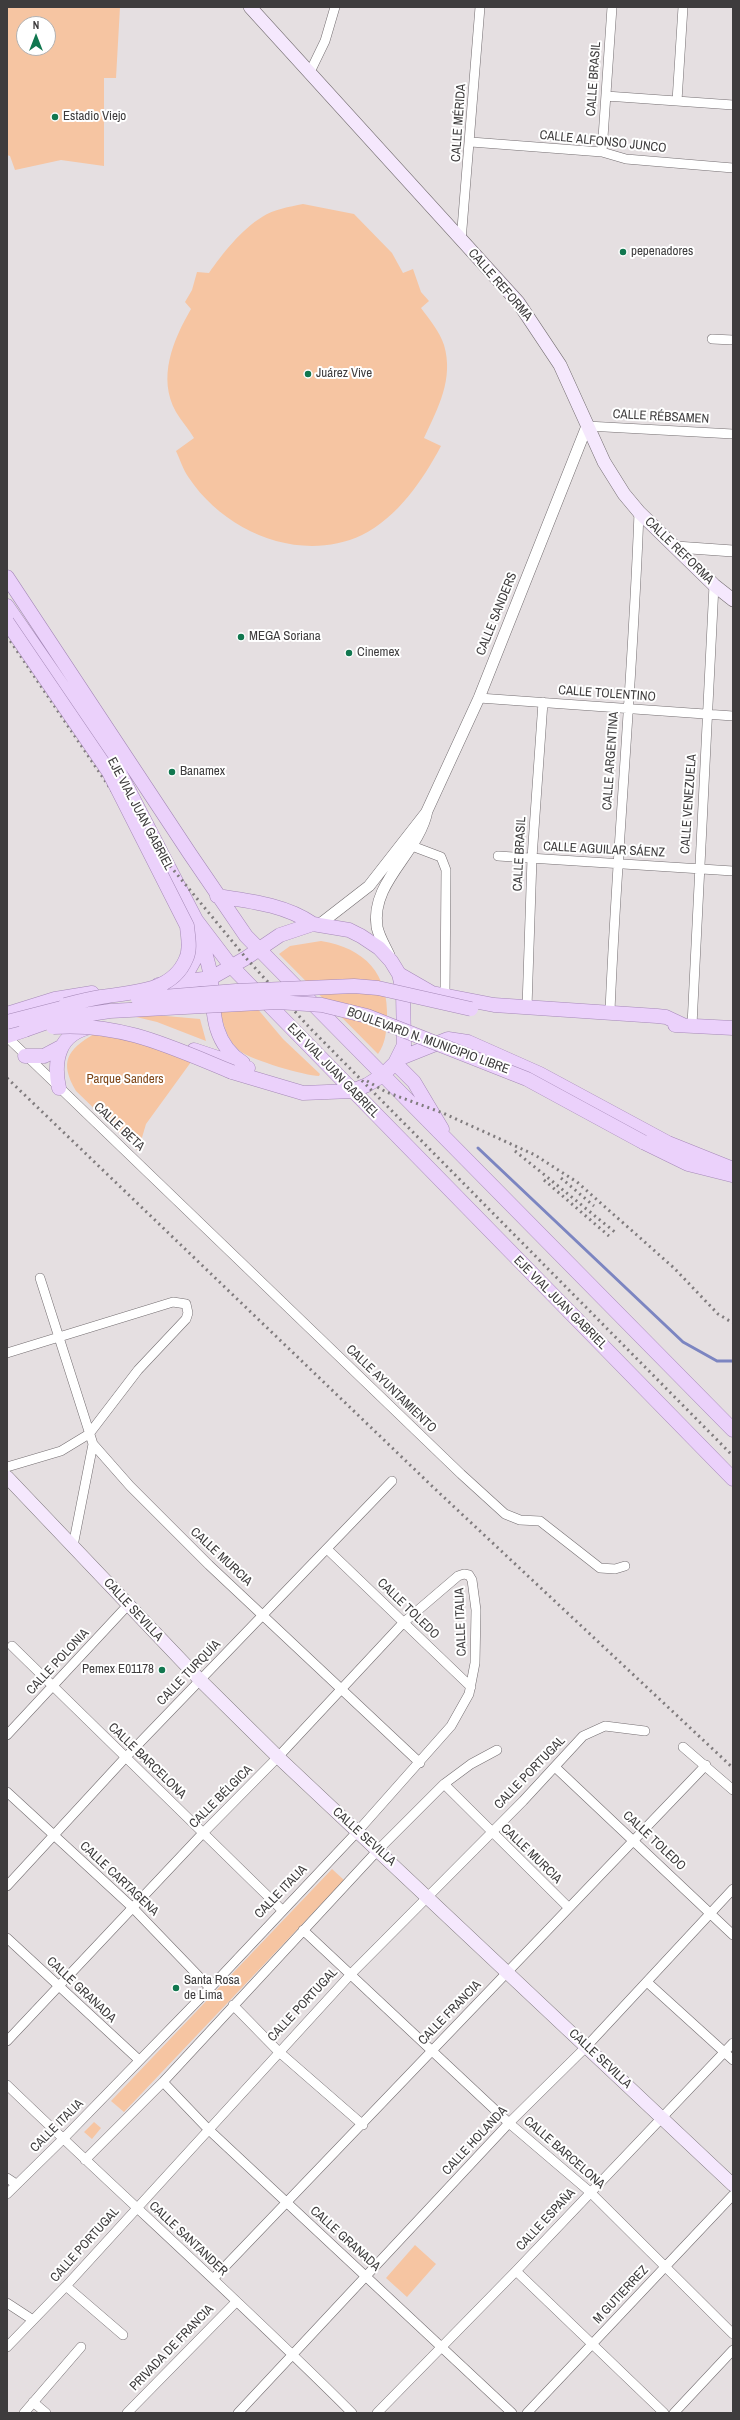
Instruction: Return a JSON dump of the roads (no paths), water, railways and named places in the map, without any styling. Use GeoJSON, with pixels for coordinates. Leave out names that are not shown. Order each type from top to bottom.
{"type":"FeatureCollection","features":[{"type":"Feature","properties":{"kind":"main road","name":"CALLE REFORMA"},"geometry":{"type":"LineString","coordinates":[[250,7],[309,74],[518,302],[560,364],[604,462],[639,512],[714,585],[733,600]]}},
{"type":"Feature","properties":{"kind":"main road","name":"EJE VIAL JUAN GABRIEL"},"geometry":{"type":"LineString","coordinates":[[7,577],[217,896],[246,936],[733,1430]]}},
{"type":"Feature","properties":{"kind":"main road","name":"EJE VIAL JUAN GABRIEL"},"geometry":{"type":"LineString","coordinates":[[7,606],[112,758],[196,920],[231,966],[733,1479]]}},
{"type":"Feature","properties":{"kind":"main road"},"geometry":{"type":"LineString","coordinates":[[7,622],[108,772],[187,926],[189,945],[187,959],[169,980],[143,991],[95,998],[65,1005]]}},
{"type":"Feature","properties":{"kind":"main road"},"geometry":{"type":"LineString","coordinates":[[25,1030],[89,1026],[126,1031],[232,1072],[303,1093],[317,1091],[352,1091],[367,1085],[383,1075],[397,1061],[404,1045],[405,1034],[403,991],[399,974],[392,961],[379,948],[362,936],[349,930],[317,924],[283,908],[217,896]]}},
{"type":"Feature","properties":{"kind":"main road"},"geometry":{"type":"LineString","coordinates":[[196,920],[211,978],[212,1012],[217,1033],[235,1058],[253,1070]]}},
{"type":"Feature","properties":{"kind":"main road"},"geometry":{"type":"LineString","coordinates":[[7,1014],[56,999],[85,993],[211,978],[280,935],[317,924]]}},
{"type":"Feature","properties":{"kind":"main road"},"geometry":{"type":"LineString","coordinates":[[182,982],[202,946]]}},
{"type":"Feature","properties":{"kind":"main road"},"geometry":{"type":"LineString","coordinates":[[399,974],[415,985],[445,996],[494,1005],[610,1011],[666,1017],[687,1025]]}},
{"type":"Feature","properties":{"kind":"main road","name":"BOULEVARD N. MUNICIPIO LIBRE"},"geometry":{"type":"LineString","coordinates":[[7,1022],[65,1005],[236,991],[354,986],[378,988],[471,1009],[503,1013],[733,1028]]}},
{"type":"Feature","properties":{"kind":"main road","name":"BOULEVARD N. MUNICIPIO LIBRE"},"geometry":{"type":"LineString","coordinates":[[7,1036],[56,1019],[110,1011],[278,1002],[322,1005],[367,1016],[527,1079],[643,1142],[688,1164],[733,1175]]}},
{"type":"Feature","properties":{"kind":"main road"},"geometry":{"type":"LineString","coordinates":[[25,1056],[44,1056],[61,1047],[70,1036],[81,1029],[99,1026],[117,1026],[136,1029],[253,1070],[273,1079],[317,1091]]}},
{"type":"Feature","properties":{"kind":"main road"},"geometry":{"type":"LineString","coordinates":[[397,1061],[448,1039],[468,1042],[540,1074],[668,1143],[733,1169]]}},
{"type":"Feature","properties":{"kind":"main road"},"geometry":{"type":"LineString","coordinates":[[59,1088],[56,1066],[61,1047]]}},
{"type":"Feature","properties":{"kind":"main road"},"geometry":{"type":"LineString","coordinates":[[397,1061],[414,1082],[440,1124],[445,1138]]}},
{"type":"Feature","properties":{"kind":"main road","name":"CALLE SEVILLA"},"geometry":{"type":"LineString","coordinates":[[7,1477],[200,1680],[278,1757],[733,2185]]}},
{"type":"Feature","properties":{"kind":"street"},"geometry":{"type":"LineString","coordinates":[[309,74],[325,41],[335,7]]}},
{"type":"Feature","properties":{"kind":"street","name":"CALLE MÉRIDA"},"geometry":{"type":"LineString","coordinates":[[461,241],[471,142],[480,7]]}},
{"type":"Feature","properties":{"kind":"street","name":"CALLE BRASIL"},"geometry":{"type":"LineString","coordinates":[[602,152],[612,7]]}},
{"type":"Feature","properties":{"kind":"street"},"geometry":{"type":"LineString","coordinates":[[678,100],[683,7]]}},
{"type":"Feature","properties":{"kind":"street"},"geometry":{"type":"LineString","coordinates":[[606,96],[733,105]]}},
{"type":"Feature","properties":{"kind":"street","name":"CALLE ALFONSO JUNCO"},"geometry":{"type":"LineString","coordinates":[[471,142],[602,152],[626,159],[733,168]]}},
{"type":"Feature","properties":{"kind":"street"},"geometry":{"type":"LineString","coordinates":[[712,339],[733,340]]}},
{"type":"Feature","properties":{"kind":"street","name":"CALLE RÉBSAMEN"},"geometry":{"type":"LineString","coordinates":[[587,426],[733,434]]}},
{"type":"Feature","properties":{"kind":"street","name":"CALLE SANDERS"},"geometry":{"type":"LineString","coordinates":[[392,961],[378,928],[378,904],[388,881],[412,846],[422,828],[427,811],[479,698],[587,426]]}},
{"type":"Feature","properties":{"kind":"street","name":"CALLE ARGENTINA"},"geometry":{"type":"LineString","coordinates":[[610,1011],[639,512]]}},
{"type":"Feature","properties":{"kind":"street"},"geometry":{"type":"LineString","coordinates":[[676,547],[733,552]]}},
{"type":"Feature","properties":{"kind":"street","name":"CALLE VENEZUELA"},"geometry":{"type":"LineString","coordinates":[[687,1025],[708,715],[714,585]]}},
{"type":"Feature","properties":{"kind":"street","name":"CALLE TOLENTINO"},"geometry":{"type":"LineString","coordinates":[[479,698],[733,716]]}},
{"type":"Feature","properties":{"kind":"street","name":"CALLE BRASIL"},"geometry":{"type":"LineString","coordinates":[[527,1007],[532,858],[543,702]]}},
{"type":"Feature","properties":{"kind":"street","name":"CALLE SANDERS"},"geometry":{"type":"LineString","coordinates":[[317,924],[346,906],[369,886],[416,823],[427,811]]}},
{"type":"Feature","properties":{"kind":"street"},"geometry":{"type":"LineString","coordinates":[[412,846],[441,857],[446,870],[445,996]]}},
{"type":"Feature","properties":{"kind":"street","name":"CALLE AGUILAR SÁENZ"},"geometry":{"type":"LineString","coordinates":[[498,856],[733,871]]}},
{"type":"Feature","properties":{"kind":"street","name":"CALLE BETA"},"geometry":{"type":"LineString","coordinates":[[7,1036],[25,1056],[161,1186]]}},
{"type":"Feature","properties":{"kind":"street","name":"CALLE AYUNTAMIENTO"},"geometry":{"type":"LineString","coordinates":[[161,1186],[505,1514],[520,1520],[540,1521],[600,1568],[614,1569],[625,1566]]}},
{"type":"Feature","properties":{"kind":"street","name":"CALLE MURCIA"},"geometry":{"type":"LineString","coordinates":[[40,1278],[60,1336],[93,1444],[130,1486],[181,1537],[420,1762]]}},
{"type":"Feature","properties":{"kind":"street"},"geometry":{"type":"LineString","coordinates":[[7,1353],[174,1302],[186,1304],[188,1313],[186,1319],[138,1370],[89,1434],[61,1451],[7,1467]]}},
{"type":"Feature","properties":{"kind":"street"},"geometry":{"type":"LineString","coordinates":[[73,1546],[93,1444]]}},
{"type":"Feature","properties":{"kind":"street","name":"CALLE TURQUÍA"},"geometry":{"type":"LineString","coordinates":[[7,1886],[125,1758],[392,1481]]}},
{"type":"Feature","properties":{"kind":"street","name":"CALLE TOLEDO"},"geometry":{"type":"LineString","coordinates":[[326,1550],[471,1687]]}},
{"type":"Feature","properties":{"kind":"street","name":"CALLE ITALIA"},"geometry":{"type":"LineString","coordinates":[[7,2194],[63,2139],[138,2060],[210,1988],[357,1832],[420,1762],[460,1714],[471,1687],[476,1646],[474,1596],[470,1577],[466,1574],[458,1576]]}},
{"type":"Feature","properties":{"kind":"street","name":"CALLE BÉLGICA"},"geometry":{"type":"LineString","coordinates":[[7,2041],[132,1907],[278,1757],[403,1623],[458,1576]]}},
{"type":"Feature","properties":{"kind":"street","name":"CALLE POLONIA"},"geometry":{"type":"LineString","coordinates":[[7,1735],[128,1605]]}},
{"type":"Feature","properties":{"kind":"street","name":"CALLE BARCELONA"},"geometry":{"type":"LineString","coordinates":[[12,1646],[282,1910]]}},
{"type":"Feature","properties":{"kind":"street","name":"CALLE PORTUGAL"},"geometry":{"type":"LineString","coordinates":[[7,2347],[66,2286],[278,2051],[351,1974],[584,1736],[598,1727],[614,1725],[645,1730]]}},
{"type":"Feature","properties":{"kind":"street"},"geometry":{"type":"LineString","coordinates":[[683,1747],[706,1765],[733,1790]]}},
{"type":"Feature","properties":{"kind":"street"},"geometry":{"type":"LineString","coordinates":[[85,2160],[163,2082],[378,1850],[444,1784],[471,1764],[497,1750]]}},
{"type":"Feature","properties":{"kind":"street","name":"CALLE FRANCIA"},"geometry":{"type":"LineString","coordinates":[[213,2280],[363,2125],[568,1907],[706,1765]]}},
{"type":"Feature","properties":{"kind":"street","name":"CALLE TOLEDO"},"geometry":{"type":"LineString","coordinates":[[555,1767],[733,1935]]}},
{"type":"Feature","properties":{"kind":"street","name":"CALLE MURCIA"},"geometry":{"type":"LineString","coordinates":[[444,1784],[490,1832],[568,1907]]}},
{"type":"Feature","properties":{"kind":"street","name":"CALLE CARTAGENA"},"geometry":{"type":"LineString","coordinates":[[7,1792],[53,1836],[132,1907],[210,1988]]}},
{"type":"Feature","properties":{"kind":"street","name":"CALLE HOLANDA"},"geometry":{"type":"LineString","coordinates":[[238,2413],[509,2123],[586,2047],[733,1889]]}},
{"type":"Feature","properties":{"kind":"street","name":"CALLE BARCELONA"},"geometry":{"type":"LineString","coordinates":[[304,1930],[509,2123],[590,2192],[733,2334]]}},
{"type":"Feature","properties":{"kind":"street","name":"CALLE GRANADA"},"geometry":{"type":"LineString","coordinates":[[7,1938],[138,2060]]}},
{"type":"Feature","properties":{"kind":"street"},"geometry":{"type":"LineString","coordinates":[[648,1982],[733,2060]]}},
{"type":"Feature","properties":{"kind":"street"},"geometry":{"type":"LineString","coordinates":[[233,2006],[278,2051],[363,2125]]}},
{"type":"Feature","properties":{"kind":"street","name":"CALLE ESPAÑA"},"geometry":{"type":"LineString","coordinates":[[377,2413],[516,2271],[733,2043]]}},
{"type":"Feature","properties":{"kind":"street","name":"CALLE GRANADA"},"geometry":{"type":"LineString","coordinates":[[163,2082],[208,2129],[287,2204],[512,2413]]}},
{"type":"Feature","properties":{"kind":"street","name":"CALLE SANTANDER"},"geometry":{"type":"LineString","coordinates":[[7,2085],[135,2208],[293,2354],[352,2413]]}},
{"type":"Feature","properties":{"kind":"street"},"geometry":{"type":"LineString","coordinates":[[7,2178],[16,2184]]}},
{"type":"Feature","properties":{"kind":"street","name":"M GUTIERREZ"},"geometry":{"type":"LineString","coordinates":[[527,2413],[593,2345],[733,2195]]}},
{"type":"Feature","properties":{"kind":"street"},"geometry":{"type":"LineString","coordinates":[[516,2271],[664,2413]]}},
{"type":"Feature","properties":{"kind":"street"},"geometry":{"type":"LineString","coordinates":[[66,2286],[123,2335]]}},
{"type":"Feature","properties":{"kind":"street","name":"PRIVADA DE FRANCIA"},"geometry":{"type":"LineString","coordinates":[[127,2413],[236,2302]]}},
{"type":"Feature","properties":{"kind":"street"},"geometry":{"type":"LineString","coordinates":[[7,2303],[33,2320]]}},
{"type":"Feature","properties":{"kind":"street"},"geometry":{"type":"LineString","coordinates":[[24,2413],[80,2347]]}},
{"type":"Feature","properties":{"kind":"street"},"geometry":{"type":"LineString","coordinates":[[674,2413],[733,2350]]}},
{"type":"Feature","properties":{"kind":"street"},"geometry":{"type":"LineString","coordinates":[[33,2402],[46,2413]]}},
{"type":"Feature","properties":{"kind":"waterway"},"geometry":{"type":"LineString","coordinates":[[478,1148],[683,1342],[717,1361],[733,1361]]}},
{"type":"Feature","properties":{"kind":"railway"},"geometry":{"type":"LineString","coordinates":[[7,636],[129,816],[246,958],[309,1027],[733,1456]]}},
{"type":"Feature","properties":{"kind":"railway"},"geometry":{"type":"LineString","coordinates":[[7,1078],[434,1488],[733,1768]]}},
{"type":"Feature","properties":{"kind":"railway"},"geometry":{"type":"LineString","coordinates":[[367,1081],[386,1092],[443,1113],[535,1155],[577,1182],[674,1268],[718,1314],[733,1323]]}},
{"type":"Feature","properties":{"kind":"railway"},"geometry":{"type":"LineString","coordinates":[[515,1151],[616,1233]]}},
{"type":"Feature","properties":{"kind":"railway"},"geometry":{"type":"LineString","coordinates":[[561,1178],[594,1206]]}},
{"type":"Feature","properties":{"kind":"railway"},"geometry":{"type":"LineString","coordinates":[[544,1180],[609,1236]]}},
{"type":"Feature","properties":{"kind":"place","name":"Estadio Viejo"},"geometry":{"type":"Point","coordinates":[55,117]}},
{"type":"Feature","properties":{"kind":"place","name":"pepenadores"},"geometry":{"type":"Point","coordinates":[623,252]}},
{"type":"Feature","properties":{"kind":"place","name":"Juárez Vive"},"geometry":{"type":"Point","coordinates":[308,374]}},
{"type":"Feature","properties":{"kind":"place","name":"MEGA Soriana"},"geometry":{"type":"Point","coordinates":[241,637]}},
{"type":"Feature","properties":{"kind":"place","name":"Cinemex"},"geometry":{"type":"Point","coordinates":[349,653]}},
{"type":"Feature","properties":{"kind":"place","name":"Banamex"},"geometry":{"type":"Point","coordinates":[172,772]}},
{"type":"Feature","properties":{"kind":"place","name":"Pemex E01178"},"geometry":{"type":"Point","coordinates":[162,1670]}},
{"type":"Feature","properties":{"kind":"place","name":"Santa Rosa de Lima"},"geometry":{"type":"Point","coordinates":[176,1988]}},
{"type":"Feature","properties":{"kind":"park label","name":"Parque Sanders"},"geometry":{"type":"Point","coordinates":[125,1080]}}]}
